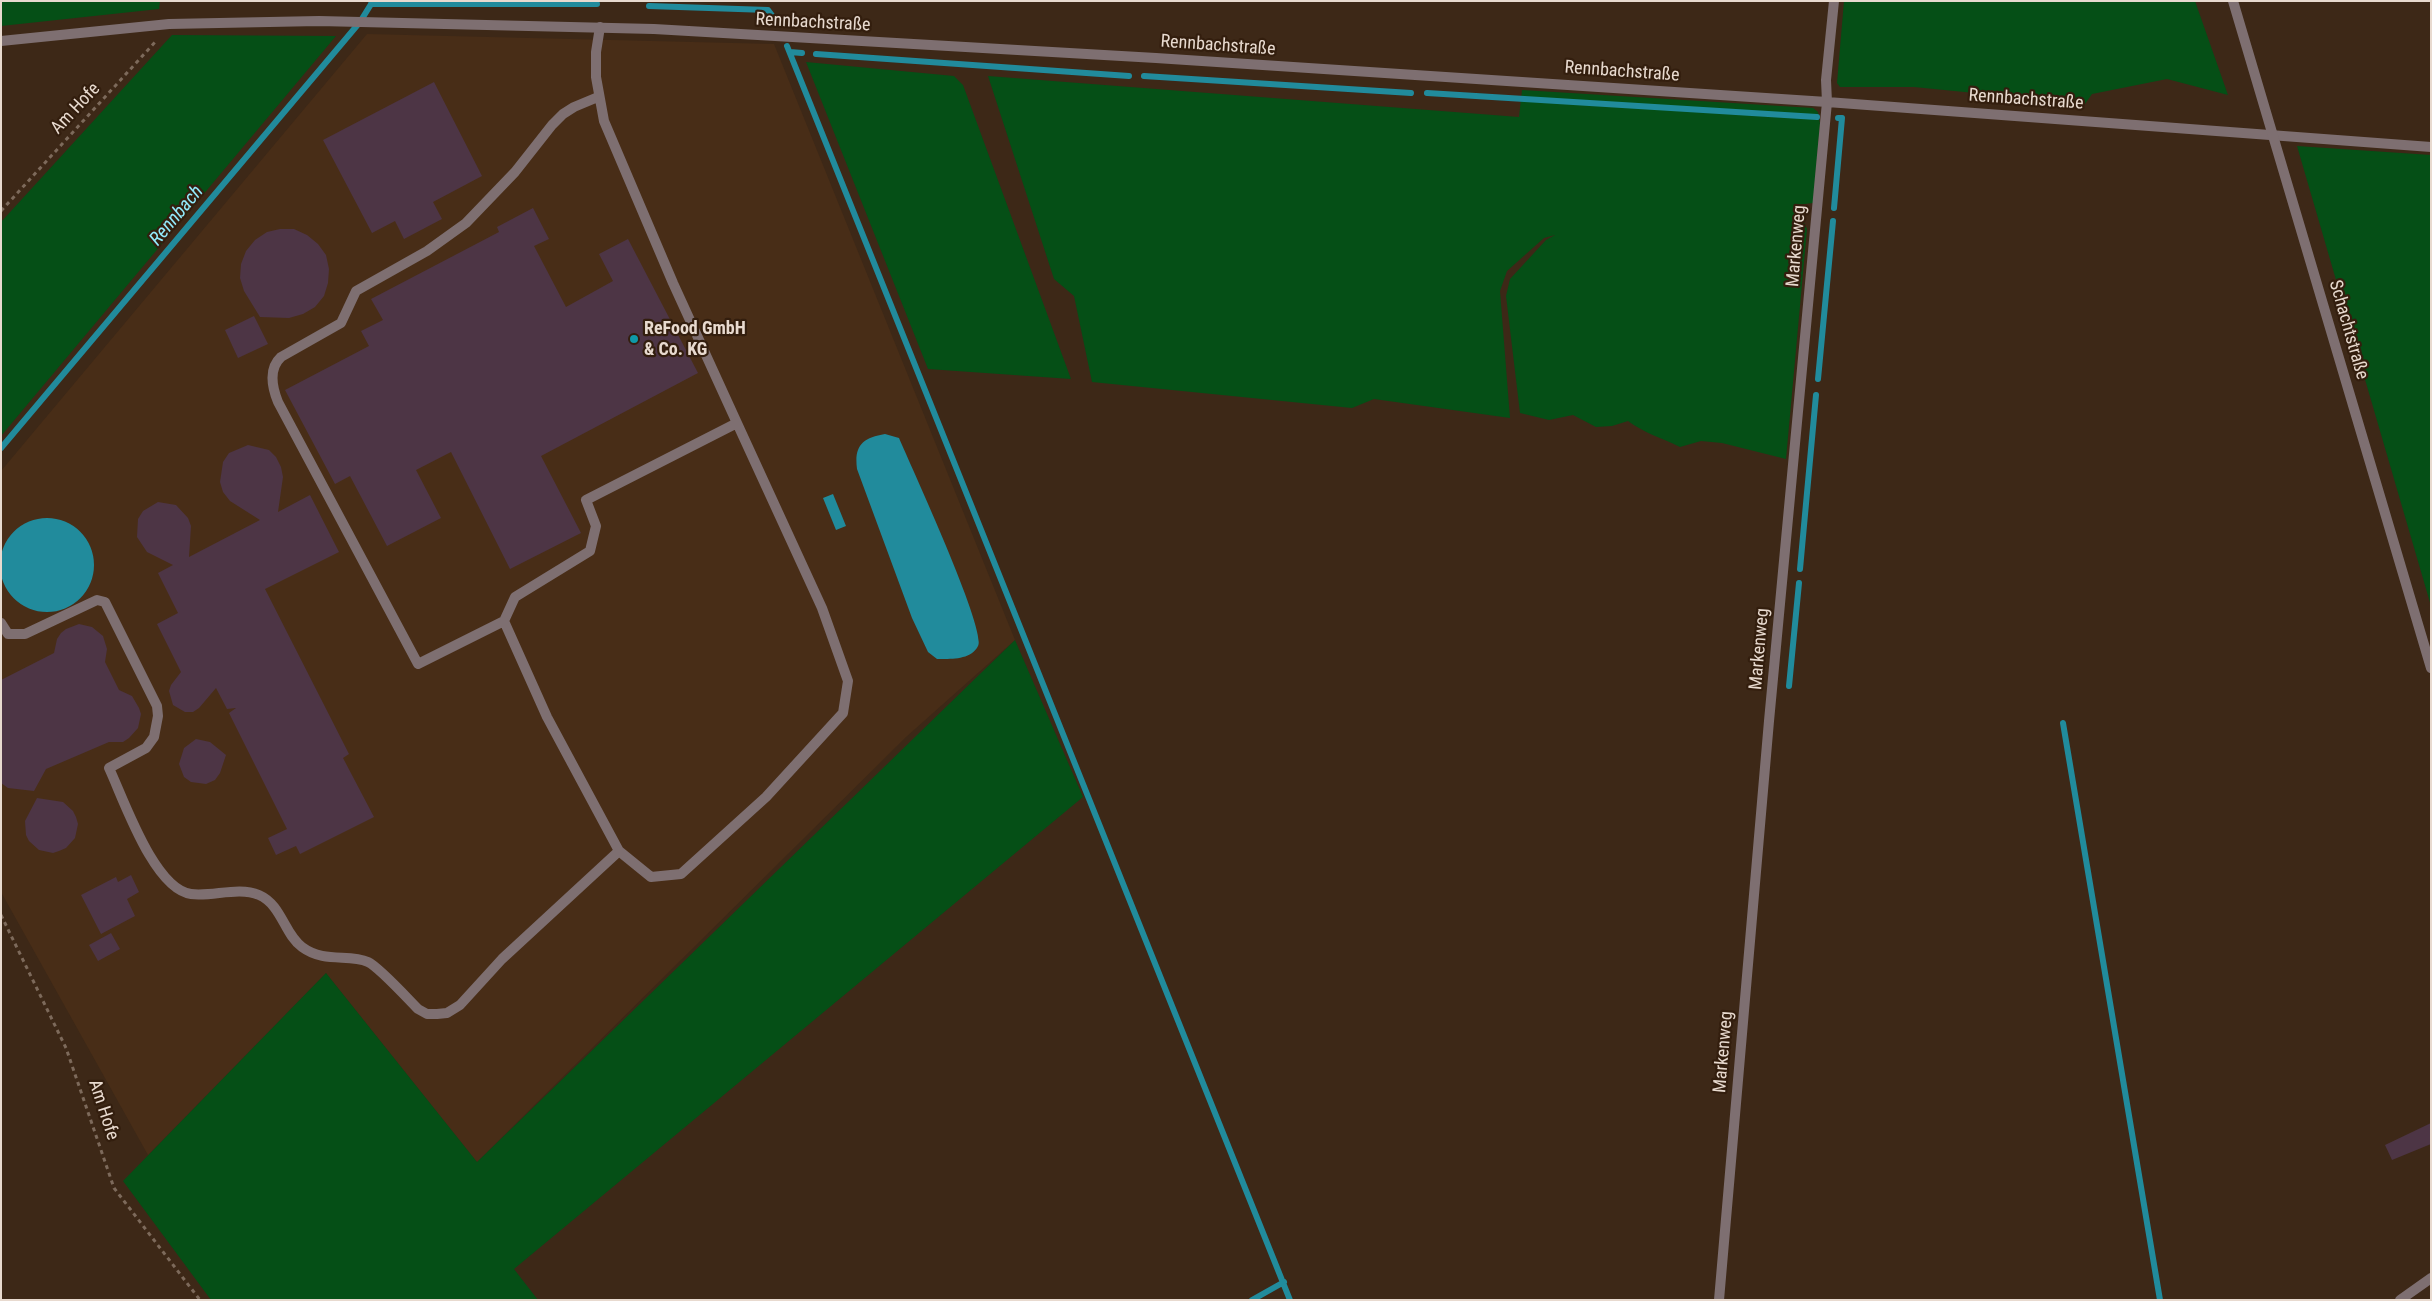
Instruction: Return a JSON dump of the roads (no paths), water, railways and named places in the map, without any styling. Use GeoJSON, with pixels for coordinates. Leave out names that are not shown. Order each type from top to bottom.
{"type":"FeatureCollection","features":[{"type":"Feature","properties":{"kind":"street","name":"Markenweg"},"geometry":{"type":"LineString","coordinates":[[1719,1300],[1771,702],[1827,102],[1826,80],[1834,1]]}},
{"type":"Feature","properties":{"kind":"street","name":"Schachtstraße"},"geometry":{"type":"LineString","coordinates":[[2233,1],[2431,668]]}},
{"type":"Feature","properties":{"kind":"street","name":"Rennbachstraße"},"geometry":{"type":"LineString","coordinates":[[1,42],[169,24],[319,21],[600,27],[1156,58],[1827,102],[2431,147]]}},
{"type":"Feature","properties":{"kind":"street"},"geometry":{"type":"LineString","coordinates":[[504,621],[548,717],[618,850],[651,877],[681,874],[766,797],[843,713],[848,682],[822,608],[616,154],[604,121],[598,97],[596,52],[600,27]]}},
{"type":"Feature","properties":{"kind":"street"},"geometry":{"type":"LineString","coordinates":[[598,97],[574,107],[552,125],[515,172],[466,223],[426,251],[356,291],[341,323],[281,357],[275,363],[272,372],[274,392],[278,402],[418,664],[504,621],[515,597],[590,551],[596,526],[586,500],[738,423]]}},
{"type":"Feature","properties":{"kind":"street"},"geometry":{"type":"LineString","coordinates":[[1,622],[8,634],[25,634],[97,600],[106,602],[157,706],[157,726],[154,737],[146,748],[109,768],[154,865],[173,887],[181,892],[204,894],[239,892],[260,895],[280,913],[301,947],[327,958],[369,962],[418,1009],[427,1014],[447,1013],[460,1006],[502,959],[618,850]]}},
{"type":"Feature","properties":{"kind":"street"},"geometry":{"type":"LineString","coordinates":[[2400,1300],[2431,1278]]}},
{"type":"Feature","properties":{"kind":"water"},"geometry":{"type":"Polygon","coordinates":[[[885,434],[899,438],[946,546],[971,610],[978,634],[978,646],[975,651],[966,656],[954,659],[937,659],[928,652],[912,618],[857,469],[857,454],[861,444],[871,438],[885,434]]]}},
{"type":"Feature","properties":{"kind":"water"},"geometry":{"type":"Polygon","coordinates":[[[833,494],[846,526],[836,530],[823,498],[833,494]]]}},
{"type":"Feature","properties":{"kind":"water"},"geometry":{"type":"Polygon","coordinates":[[[47,518],[65,521],[80,532],[91,547],[94,565],[91,583],[80,598],[65,609],[47,612],[29,609],[14,598],[3,583],[0,565],[3,547],[14,532],[29,521],[47,518]]]}},
{"type":"Feature","properties":{"kind":"waterway","name":"Rennbach"},"geometry":{"type":"LineString","coordinates":[[1,448],[360,22],[373,1]]}},
{"type":"Feature","properties":{"kind":"waterway"},"geometry":{"type":"LineString","coordinates":[[371,4],[597,4]]}},
{"type":"Feature","properties":{"kind":"waterway"},"geometry":{"type":"LineString","coordinates":[[649,6],[768,10],[774,18]]}},
{"type":"Feature","properties":{"kind":"waterway"},"geometry":{"type":"LineString","coordinates":[[787,46],[1290,1300]]}},
{"type":"Feature","properties":{"kind":"waterway"},"geometry":{"type":"LineString","coordinates":[[790,52],[802,53]]}},
{"type":"Feature","properties":{"kind":"waterway"},"geometry":{"type":"LineString","coordinates":[[816,54],[1129,76]]}},
{"type":"Feature","properties":{"kind":"waterway"},"geometry":{"type":"LineString","coordinates":[[1144,76],[1411,93]]}},
{"type":"Feature","properties":{"kind":"waterway"},"geometry":{"type":"LineString","coordinates":[[1427,93],[1817,117]]}},
{"type":"Feature","properties":{"kind":"waterway"},"geometry":{"type":"LineString","coordinates":[[1834,208],[1842,118],[1838,118]]}},
{"type":"Feature","properties":{"kind":"waterway"},"geometry":{"type":"LineString","coordinates":[[1818,379],[1833,221]]}},
{"type":"Feature","properties":{"kind":"waterway"},"geometry":{"type":"LineString","coordinates":[[1800,569],[1816,395]]}},
{"type":"Feature","properties":{"kind":"waterway"},"geometry":{"type":"LineString","coordinates":[[1789,686],[1799,583]]}},
{"type":"Feature","properties":{"kind":"waterway"},"geometry":{"type":"LineString","coordinates":[[2063,723],[2160,1300]]}},
{"type":"Feature","properties":{"kind":"waterway"},"geometry":{"type":"LineString","coordinates":[[1252,1300],[1284,1282]]}},
{"type":"Feature","properties":{"kind":"place","name":"ReFood GmbH & Co. KG"},"geometry":{"type":"Point","coordinates":[634,339]}}]}
